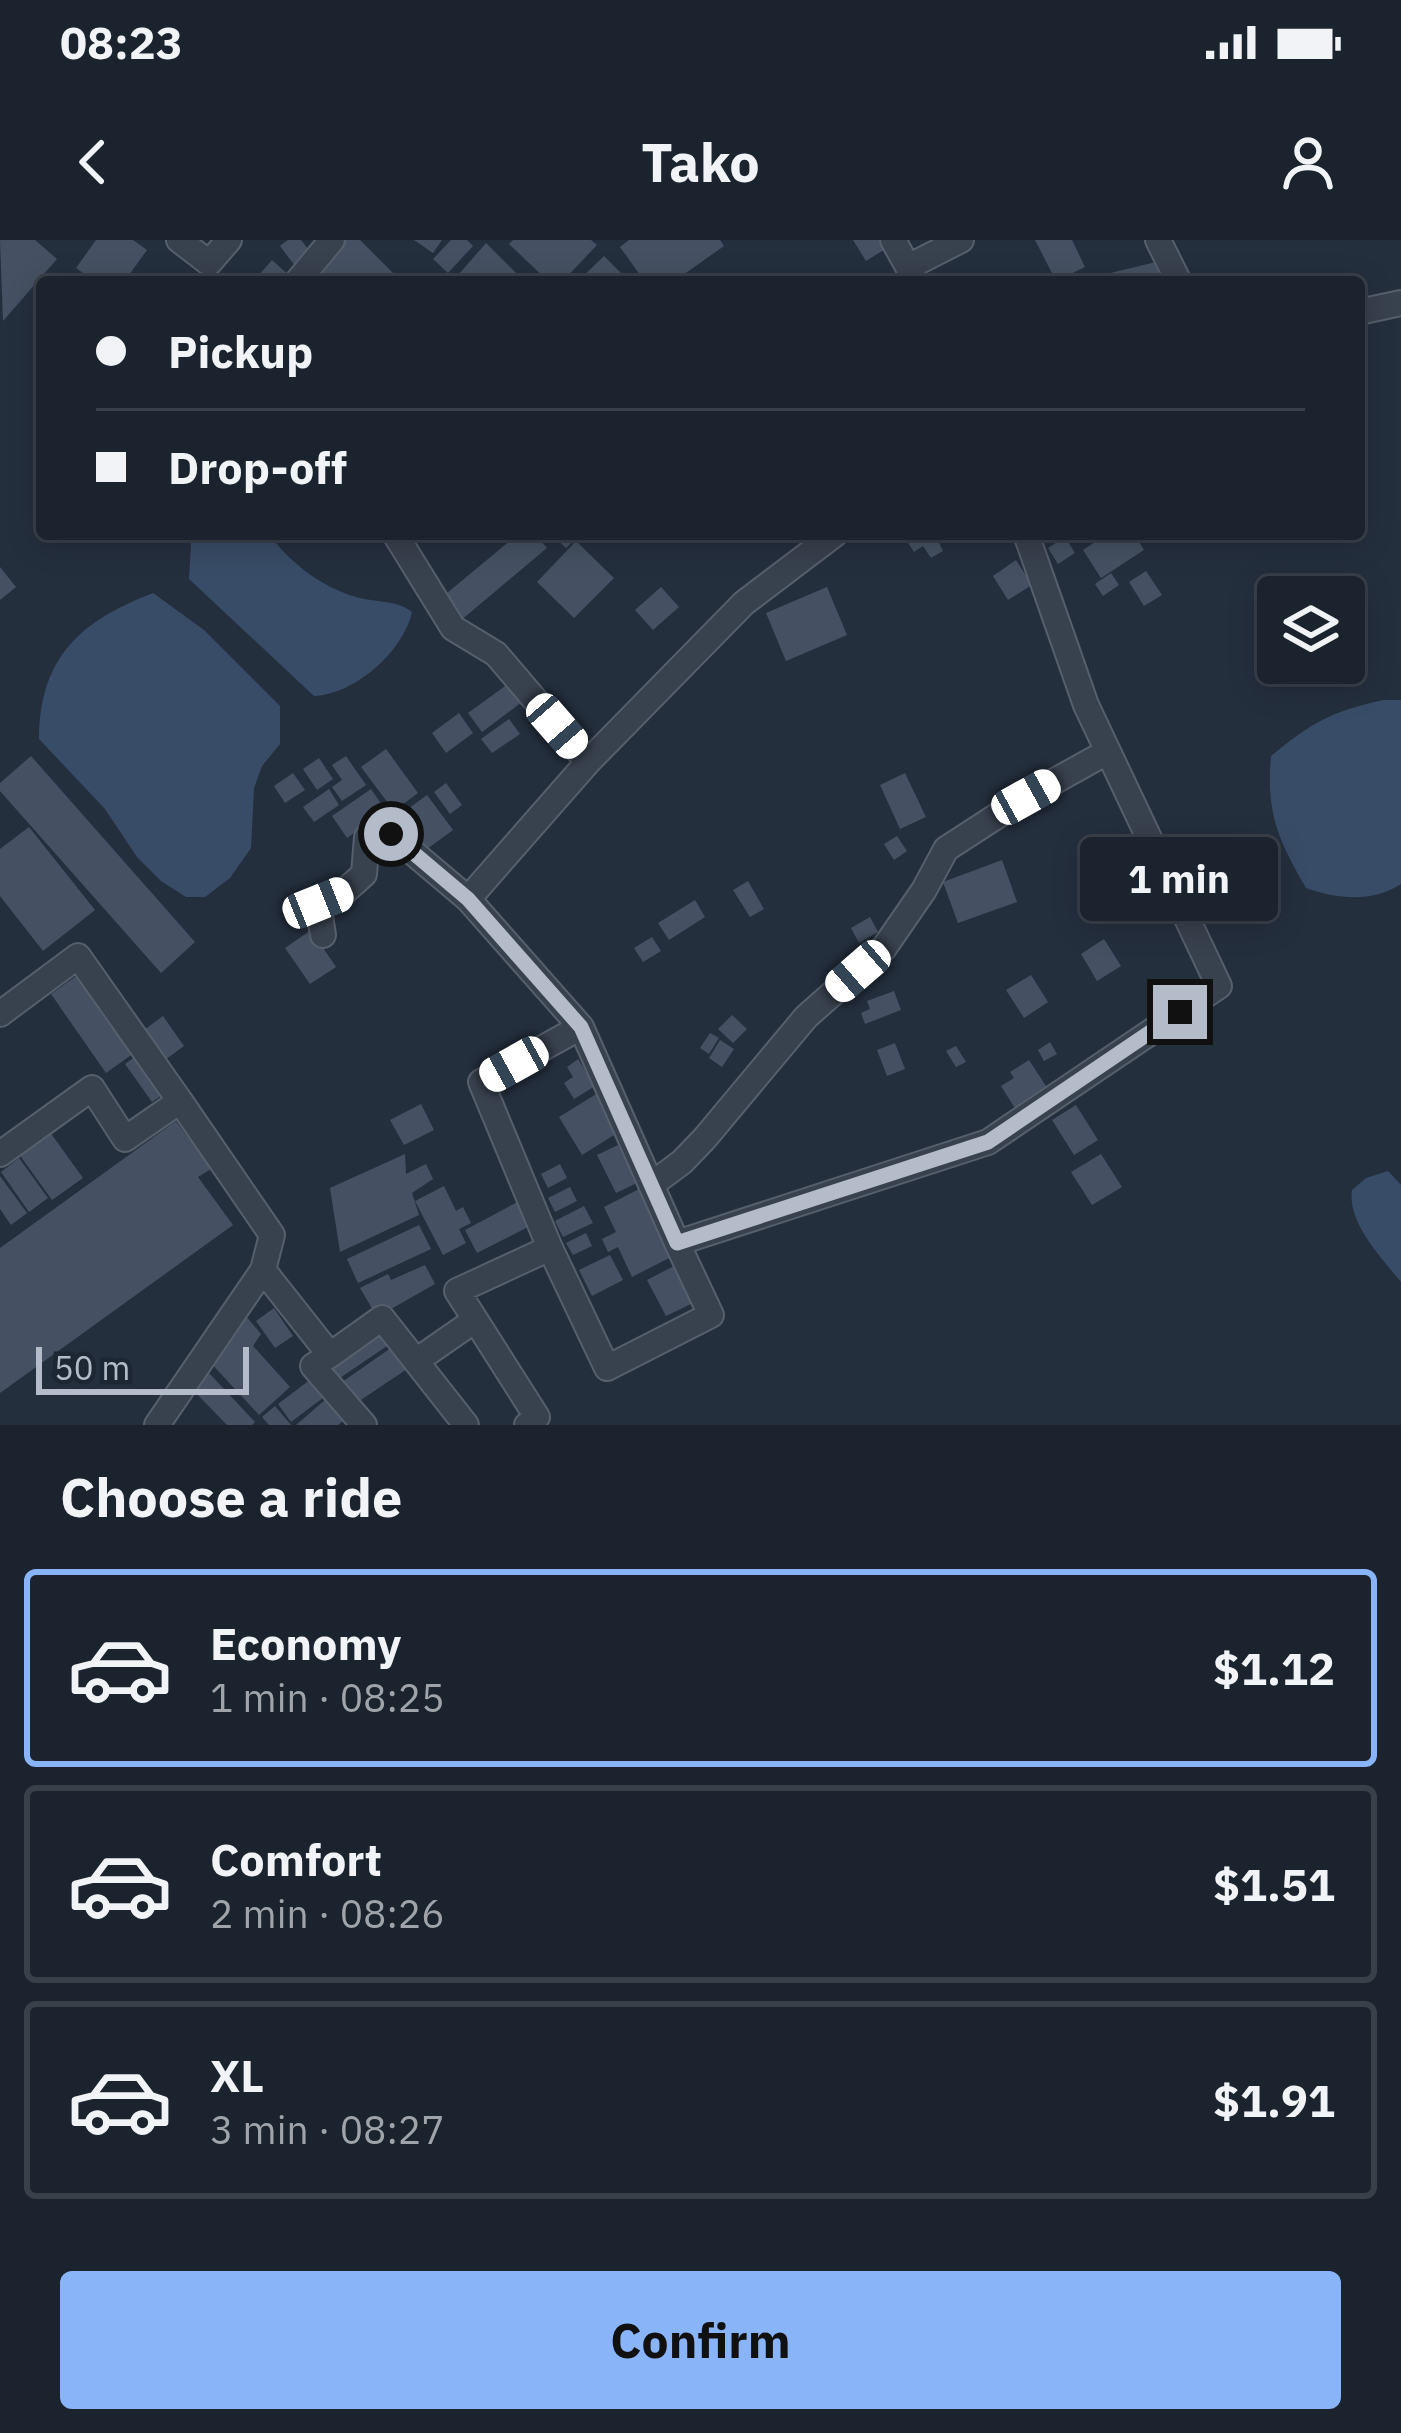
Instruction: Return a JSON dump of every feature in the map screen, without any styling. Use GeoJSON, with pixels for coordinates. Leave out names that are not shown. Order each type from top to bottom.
{"type":"FeatureCollection","features":[{"type":"Feature","properties":{"kind":"street"},"geometry":{"type":"LineString","coordinates":[[179,240],[209,263],[230,240]]}},
{"type":"Feature","properties":{"kind":"street"},"geometry":{"type":"LineString","coordinates":[[302,276],[332,240]]}},
{"type":"Feature","properties":{"kind":"street"},"geometry":{"type":"LineString","coordinates":[[893,240],[912,274],[961,240]]}},
{"type":"Feature","properties":{"kind":"street"},"geometry":{"type":"LineString","coordinates":[[1158,240],[1176,276]]}},
{"type":"Feature","properties":{"kind":"street"},"geometry":{"type":"LineString","coordinates":[[1365,311],[1401,303]]}},
{"type":"Feature","properties":{"kind":"street"},"geometry":{"type":"LineString","coordinates":[[398,540],[453,628],[496,655],[589,762]]}},
{"type":"Feature","properties":{"kind":"street"},"geometry":{"type":"LineString","coordinates":[[468,899],[589,762],[744,603],[827,540]]}},
{"type":"Feature","properties":{"kind":"street"},"geometry":{"type":"LineString","coordinates":[[677,1243],[988,1142],[1219,986],[1086,705],[1028,540]]}},
{"type":"Feature","properties":{"kind":"street"},"geometry":{"type":"LineString","coordinates":[[652,1185],[705,1138],[806,1017],[884,948],[946,849],[1107,752]]}},
{"type":"Feature","properties":{"kind":"street"},"geometry":{"type":"LineString","coordinates":[[322,934],[318,903],[344,892],[364,874],[367,837],[391,834],[468,899],[581,1027],[711,1315],[607,1368],[550,1248],[481,1082],[581,1027]]}},
{"type":"Feature","properties":{"kind":"street"},"geometry":{"type":"LineString","coordinates":[[0,1014],[78,956],[272,1235],[263,1270],[157,1425]]}},
{"type":"Feature","properties":{"kind":"street"},"geometry":{"type":"LineString","coordinates":[[0,1154],[92,1088],[125,1139],[180,1101]]}},
{"type":"Feature","properties":{"kind":"street"},"geometry":{"type":"LineString","coordinates":[[527,1425],[536,1417],[457,1291],[550,1248]]}},
{"type":"Feature","properties":{"kind":"street"},"geometry":{"type":"LineString","coordinates":[[263,1270],[330,1355]]}},
{"type":"Feature","properties":{"kind":"street"},"geometry":{"type":"LineString","coordinates":[[364,1425],[313,1366],[382,1318],[466,1425]]}},
{"type":"Feature","properties":{"kind":"street"},"geometry":{"type":"LineString","coordinates":[[416,1361],[475,1320]]}},
{"type":"Feature","properties":{"kind":"water"},"geometry":{"type":"Polygon","coordinates":[[[274,540],[296,564],[330,587],[412,612],[407,627],[388,656],[361,679],[314,696],[189,579],[191,543],[274,540]]]}},
{"type":"Feature","properties":{"kind":"water"},"geometry":{"type":"Polygon","coordinates":[[[153,593],[204,630],[280,706],[280,744],[262,766],[254,788],[251,848],[230,878],[205,897],[186,897],[161,881],[137,857],[105,809],[39,739],[47,685],[69,645],[105,616],[153,593]]]}},
{"type":"Feature","properties":{"kind":"water"},"geometry":{"type":"Polygon","coordinates":[[[1383,700],[1401,700],[1401,884],[1354,897],[1306,888],[1276,825],[1270,794],[1271,756],[1323,720],[1383,700]]]}},
{"type":"Feature","properties":{"kind":"water"},"geometry":{"type":"Polygon","coordinates":[[[1388,1171],[1401,1185],[1401,1282],[1368,1239],[1352,1202],[1352,1190],[1366,1178],[1388,1171]]]}},
{"type":"Feature","properties":{"kind":"building"},"geometry":{"type":"Polygon","coordinates":[[[0,240],[35,240],[57,259],[42,276],[36,276],[36,283],[3,321],[0,240]]]}},
{"type":"Feature","properties":{"kind":"building"},"geometry":{"type":"Polygon","coordinates":[[[96,240],[133,240],[147,250],[128,276],[87,276],[76,268],[96,240]]]}},
{"type":"Feature","properties":{"kind":"building"},"geometry":{"type":"Polygon","coordinates":[[[301,240],[308,249],[312,247],[298,270],[280,246],[301,240]]]}},
{"type":"Feature","properties":{"kind":"building"},"geometry":{"type":"Polygon","coordinates":[[[340,240],[360,240],[396,276],[305,276],[340,240]]]}},
{"type":"Feature","properties":{"kind":"building"},"geometry":{"type":"Polygon","coordinates":[[[414,240],[442,240],[433,253],[414,240]]]}},
{"type":"Feature","properties":{"kind":"building"},"geometry":{"type":"Polygon","coordinates":[[[451,240],[467,240],[473,246],[448,273],[433,259],[451,240]]]}},
{"type":"Feature","properties":{"kind":"building"},"geometry":{"type":"Polygon","coordinates":[[[513,240],[591,240],[597,245],[568,276],[543,276],[509,244],[513,240]]]}},
{"type":"Feature","properties":{"kind":"building"},"geometry":{"type":"Polygon","coordinates":[[[629,240],[720,240],[724,246],[682,276],[641,276],[620,247],[629,240]]]}},
{"type":"Feature","properties":{"kind":"building"},"geometry":{"type":"Polygon","coordinates":[[[853,240],[882,240],[887,248],[866,261],[853,240]]]}},
{"type":"Feature","properties":{"kind":"building"},"geometry":{"type":"Polygon","coordinates":[[[1035,240],[1072,240],[1085,267],[1053,276],[1035,240]]]}},
{"type":"Feature","properties":{"kind":"building"},"geometry":{"type":"Polygon","coordinates":[[[486,243],[519,276],[457,276],[486,243]]]}},
{"type":"Feature","properties":{"kind":"building"},"geometry":{"type":"Polygon","coordinates":[[[604,256],[624,276],[583,276],[604,256]]]}},
{"type":"Feature","properties":{"kind":"building"},"geometry":{"type":"Polygon","coordinates":[[[272,260],[290,276],[258,276],[272,260]]]}},
{"type":"Feature","properties":{"kind":"building"},"geometry":{"type":"Polygon","coordinates":[[[1156,262],[1160,276],[1098,276],[1156,262]]]}},
{"type":"Feature","properties":{"kind":"building"},"geometry":{"type":"Polygon","coordinates":[[[511,540],[540,540],[547,548],[460,621],[441,598],[511,540]]]}},
{"type":"Feature","properties":{"kind":"building"},"geometry":{"type":"Polygon","coordinates":[[[906,540],[938,540],[943,551],[931,558],[923,546],[914,552],[906,540]]]}},
{"type":"Feature","properties":{"kind":"building"},"geometry":{"type":"Polygon","coordinates":[[[1067,540],[1075,553],[1058,564],[1048,548],[1067,540]]]}},
{"type":"Feature","properties":{"kind":"building"},"geometry":{"type":"Polygon","coordinates":[[[1098,540],[1138,540],[1144,550],[1101,578],[1083,550],[1098,540]]]}},
{"type":"Feature","properties":{"kind":"building"},"geometry":{"type":"Polygon","coordinates":[[[576,541],[614,578],[574,618],[537,582],[576,541]]]}},
{"type":"Feature","properties":{"kind":"building"},"geometry":{"type":"Polygon","coordinates":[[[1016,560],[1032,585],[1008,600],[993,576],[1016,560]]]}},
{"type":"Feature","properties":{"kind":"building"},"geometry":{"type":"Polygon","coordinates":[[[0,567],[16,587],[0,600],[0,567]]]}},
{"type":"Feature","properties":{"kind":"building"},"geometry":{"type":"Polygon","coordinates":[[[1146,571],[1162,595],[1144,606],[1129,582],[1146,571]]]}},
{"type":"Feature","properties":{"kind":"building"},"geometry":{"type":"Polygon","coordinates":[[[1111,573],[1119,585],[1103,596],[1095,584],[1111,573]]]}},
{"type":"Feature","properties":{"kind":"building"},"geometry":{"type":"Polygon","coordinates":[[[661,587],[679,607],[653,630],[635,610],[661,587]]]}},
{"type":"Feature","properties":{"kind":"building"},"geometry":{"type":"Polygon","coordinates":[[[827,587],[847,635],[786,661],[766,613],[827,587]]]}},
{"type":"Feature","properties":{"kind":"building"},"geometry":{"type":"Polygon","coordinates":[[[508,684],[522,702],[482,732],[468,713],[508,684]]]}},
{"type":"Feature","properties":{"kind":"building"},"geometry":{"type":"Polygon","coordinates":[[[459,713],[473,733],[446,753],[432,733],[459,713]]]}},
{"type":"Feature","properties":{"kind":"building"},"geometry":{"type":"Polygon","coordinates":[[[509,719],[520,734],[492,753],[481,739],[509,719]]]}},
{"type":"Feature","properties":{"kind":"building"},"geometry":{"type":"Polygon","coordinates":[[[386,749],[418,793],[394,811],[361,767],[386,749]]]}},
{"type":"Feature","properties":{"kind":"building"},"geometry":{"type":"Polygon","coordinates":[[[31,756],[195,942],[161,973],[0,791],[0,783],[31,756]]]}},
{"type":"Feature","properties":{"kind":"building"},"geometry":{"type":"Polygon","coordinates":[[[346,756],[366,785],[342,801],[332,787],[342,780],[332,765],[346,756]]]}},
{"type":"Feature","properties":{"kind":"building"},"geometry":{"type":"Polygon","coordinates":[[[319,758],[333,779],[317,790],[303,769],[319,758]]]}},
{"type":"Feature","properties":{"kind":"building"},"geometry":{"type":"Polygon","coordinates":[[[293,773],[305,790],[285,803],[274,786],[293,773]]]}},
{"type":"Feature","properties":{"kind":"building"},"geometry":{"type":"Polygon","coordinates":[[[905,773],[926,817],[900,829],[880,785],[905,773]]]}},
{"type":"Feature","properties":{"kind":"building"},"geometry":{"type":"Polygon","coordinates":[[[446,783],[462,805],[450,814],[434,792],[446,783]]]}},
{"type":"Feature","properties":{"kind":"building"},"geometry":{"type":"Polygon","coordinates":[[[329,789],[339,805],[314,822],[303,807],[329,789]]]}},
{"type":"Feature","properties":{"kind":"building"},"geometry":{"type":"Polygon","coordinates":[[[371,789],[386,811],[347,838],[332,816],[371,789]]]}},
{"type":"Feature","properties":{"kind":"building"},"geometry":{"type":"Polygon","coordinates":[[[427,795],[453,830],[427,849],[401,814],[427,795]]]}},
{"type":"Feature","properties":{"kind":"building"},"geometry":{"type":"Polygon","coordinates":[[[29,827],[95,910],[43,951],[0,896],[0,849],[29,827]]]}},
{"type":"Feature","properties":{"kind":"building"},"geometry":{"type":"Polygon","coordinates":[[[897,836],[907,851],[894,860],[884,844],[897,836]]]}},
{"type":"Feature","properties":{"kind":"building"},"geometry":{"type":"Polygon","coordinates":[[[1144,852],[1169,900],[1134,919],[1109,871],[1144,852]]]}},
{"type":"Feature","properties":{"kind":"building"},"geometry":{"type":"Polygon","coordinates":[[[1002,860],[1017,902],[958,923],[943,882],[1002,860]]]}},
{"type":"Feature","properties":{"kind":"building"},"geometry":{"type":"Polygon","coordinates":[[[748,881],[764,909],[750,917],[733,890],[748,881]]]}},
{"type":"Feature","properties":{"kind":"building"},"geometry":{"type":"Polygon","coordinates":[[[695,900],[705,917],[669,940],[658,923],[695,900]]]}},
{"type":"Feature","properties":{"kind":"building"},"geometry":{"type":"Polygon","coordinates":[[[870,917],[878,932],[859,943],[851,928],[870,917]]]}},
{"type":"Feature","properties":{"kind":"building"},"geometry":{"type":"Polygon","coordinates":[[[311,930],[336,967],[310,984],[285,948],[311,930]]]}},
{"type":"Feature","properties":{"kind":"building"},"geometry":{"type":"Polygon","coordinates":[[[652,937],[661,951],[643,962],[634,948],[652,937]]]}},
{"type":"Feature","properties":{"kind":"building"},"geometry":{"type":"Polygon","coordinates":[[[1104,939],[1121,966],[1097,981],[1081,954],[1104,939]]]}},
{"type":"Feature","properties":{"kind":"building"},"geometry":{"type":"Polygon","coordinates":[[[79,974],[134,1053],[106,1073],[51,994],[79,974]]]}},
{"type":"Feature","properties":{"kind":"building"},"geometry":{"type":"Polygon","coordinates":[[[1031,975],[1048,1002],[1024,1018],[1006,990],[1031,975]]]}},
{"type":"Feature","properties":{"kind":"building"},"geometry":{"type":"Polygon","coordinates":[[[894,991],[901,1010],[865,1024],[861,1013],[870,1009],[867,1001],[894,991]]]}},
{"type":"Feature","properties":{"kind":"building"},"geometry":{"type":"Polygon","coordinates":[[[732,1015],[747,1029],[733,1043],[718,1029],[732,1015]]]}},
{"type":"Feature","properties":{"kind":"building"},"geometry":{"type":"Polygon","coordinates":[[[163,1016],[184,1046],[165,1060],[144,1030],[163,1016]]]}},
{"type":"Feature","properties":{"kind":"building"},"geometry":{"type":"Polygon","coordinates":[[[710,1033],[719,1038],[709,1054],[700,1048],[710,1033]]]}},
{"type":"Feature","properties":{"kind":"building"},"geometry":{"type":"Polygon","coordinates":[[[720,1040],[734,1049],[722,1067],[709,1058],[720,1040]]]}},
{"type":"Feature","properties":{"kind":"building"},"geometry":{"type":"Polygon","coordinates":[[[1050,1042],[1057,1054],[1044,1061],[1038,1050],[1050,1042]]]}},
{"type":"Feature","properties":{"kind":"building"},"geometry":{"type":"Polygon","coordinates":[[[895,1043],[905,1069],[887,1076],[877,1050],[895,1043]]]}},
{"type":"Feature","properties":{"kind":"building"},"geometry":{"type":"Polygon","coordinates":[[[956,1046],[966,1062],[956,1067],[946,1051],[956,1046]]]}},
{"type":"Feature","properties":{"kind":"building"},"geometry":{"type":"Polygon","coordinates":[[[142,1052],[169,1090],[152,1102],[125,1064],[142,1052]]]}},
{"type":"Feature","properties":{"kind":"building"},"geometry":{"type":"Polygon","coordinates":[[[578,1059],[595,1086],[574,1099],[564,1083],[573,1077],[567,1067],[578,1059]]]}},
{"type":"Feature","properties":{"kind":"building"},"geometry":{"type":"Polygon","coordinates":[[[1029,1060],[1046,1086],[1016,1110],[1001,1086],[1014,1078],[1010,1072],[1029,1060]]]}},
{"type":"Feature","properties":{"kind":"building"},"geometry":{"type":"Polygon","coordinates":[[[598,1093],[622,1130],[582,1155],[559,1117],[598,1093]]]}},
{"type":"Feature","properties":{"kind":"building"},"geometry":{"type":"Polygon","coordinates":[[[421,1104],[434,1130],[404,1145],[390,1120],[421,1104]]]}},
{"type":"Feature","properties":{"kind":"building"},"geometry":{"type":"Polygon","coordinates":[[[1076,1105],[1098,1140],[1074,1155],[1052,1120],[1076,1105]]]}},
{"type":"Feature","properties":{"kind":"building"},"geometry":{"type":"Polygon","coordinates":[[[176,1121],[211,1169],[198,1177],[233,1225],[0,1393],[0,1248],[176,1121]]]}},
{"type":"Feature","properties":{"kind":"building"},"geometry":{"type":"Polygon","coordinates":[[[47,1128],[83,1178],[52,1200],[16,1150],[47,1128]]]}},
{"type":"Feature","properties":{"kind":"building"},"geometry":{"type":"Polygon","coordinates":[[[618,1145],[637,1183],[616,1193],[597,1155],[618,1145]]]}},
{"type":"Feature","properties":{"kind":"building"},"geometry":{"type":"Polygon","coordinates":[[[405,1154],[406,1174],[426,1164],[433,1179],[412,1193],[419,1215],[340,1252],[330,1188],[405,1154]]]}},
{"type":"Feature","properties":{"kind":"building"},"geometry":{"type":"Polygon","coordinates":[[[1101,1154],[1122,1187],[1092,1205],[1071,1172],[1101,1154]]]}},
{"type":"Feature","properties":{"kind":"building"},"geometry":{"type":"Polygon","coordinates":[[[19,1158],[48,1198],[29,1212],[1,1172],[19,1158]]]}},
{"type":"Feature","properties":{"kind":"building"},"geometry":{"type":"Polygon","coordinates":[[[560,1164],[567,1178],[548,1188],[541,1174],[560,1164]]]}},
{"type":"Feature","properties":{"kind":"building"},"geometry":{"type":"Polygon","coordinates":[[[0,1176],[27,1213],[11,1225],[0,1209],[0,1176]]]}},
{"type":"Feature","properties":{"kind":"building"},"geometry":{"type":"Polygon","coordinates":[[[444,1186],[456,1211],[463,1207],[471,1223],[459,1229],[466,1243],[443,1255],[415,1201],[444,1186]]]}},
{"type":"Feature","properties":{"kind":"building"},"geometry":{"type":"Polygon","coordinates":[[[570,1187],[577,1201],[555,1212],[548,1198],[570,1187]]]}},
{"type":"Feature","properties":{"kind":"building"},"geometry":{"type":"Polygon","coordinates":[[[641,1188],[675,1255],[632,1277],[618,1247],[608,1252],[602,1239],[616,1232],[604,1207],[641,1188]]]}},
{"type":"Feature","properties":{"kind":"building"},"geometry":{"type":"Polygon","coordinates":[[[521,1200],[534,1224],[477,1253],[465,1230],[521,1200]]]}},
{"type":"Feature","properties":{"kind":"building"},"geometry":{"type":"Polygon","coordinates":[[[584,1206],[593,1223],[563,1237],[555,1221],[584,1206]]]}},
{"type":"Feature","properties":{"kind":"building"},"geometry":{"type":"Polygon","coordinates":[[[419,1225],[431,1249],[358,1283],[347,1259],[419,1225]]]}},
{"type":"Feature","properties":{"kind":"building"},"geometry":{"type":"Polygon","coordinates":[[[586,1233],[592,1246],[573,1255],[566,1243],[586,1233]]]}},
{"type":"Feature","properties":{"kind":"building"},"geometry":{"type":"Polygon","coordinates":[[[610,1255],[623,1280],[592,1296],[579,1270],[610,1255]]]}},
{"type":"Feature","properties":{"kind":"building"},"geometry":{"type":"Polygon","coordinates":[[[425,1265],[435,1284],[377,1317],[360,1288],[388,1274],[391,1280],[425,1265]]]}},
{"type":"Feature","properties":{"kind":"building"},"geometry":{"type":"Polygon","coordinates":[[[674,1266],[693,1303],[666,1316],[647,1280],[674,1266]]]}},
{"type":"Feature","properties":{"kind":"building"},"geometry":{"type":"Polygon","coordinates":[[[274,1308],[293,1336],[275,1348],[256,1321],[274,1308]]]}},
{"type":"Feature","properties":{"kind":"building"},"geometry":{"type":"Polygon","coordinates":[[[244,1314],[261,1334],[253,1346],[290,1387],[259,1415],[210,1362],[244,1314]]]}},
{"type":"Feature","properties":{"kind":"building"},"geometry":{"type":"Polygon","coordinates":[[[375,1328],[387,1346],[331,1384],[318,1366],[375,1328]]]}},
{"type":"Feature","properties":{"kind":"building"},"geometry":{"type":"Polygon","coordinates":[[[398,1343],[413,1365],[349,1408],[335,1387],[398,1343]]]}},
{"type":"Feature","properties":{"kind":"building"},"geometry":{"type":"Polygon","coordinates":[[[209,1373],[255,1422],[252,1425],[227,1425],[192,1389],[209,1373]]]}},
{"type":"Feature","properties":{"kind":"building"},"geometry":{"type":"Polygon","coordinates":[[[315,1376],[328,1394],[291,1422],[278,1404],[315,1376]]]}},
{"type":"Feature","properties":{"kind":"building"},"geometry":{"type":"Polygon","coordinates":[[[332,1394],[350,1415],[338,1425],[296,1425],[332,1394]]]}},
{"type":"Feature","properties":{"kind":"building"},"geometry":{"type":"Polygon","coordinates":[[[275,1406],[291,1425],[269,1425],[262,1417],[275,1406]]]}},
{"type":"Feature","properties":{"kind":"route"},"geometry":{"type":"LineString","coordinates":[[391,834],[468,899],[581,1027],[677,1243],[988,1142],[1180,1012]]}}]}
